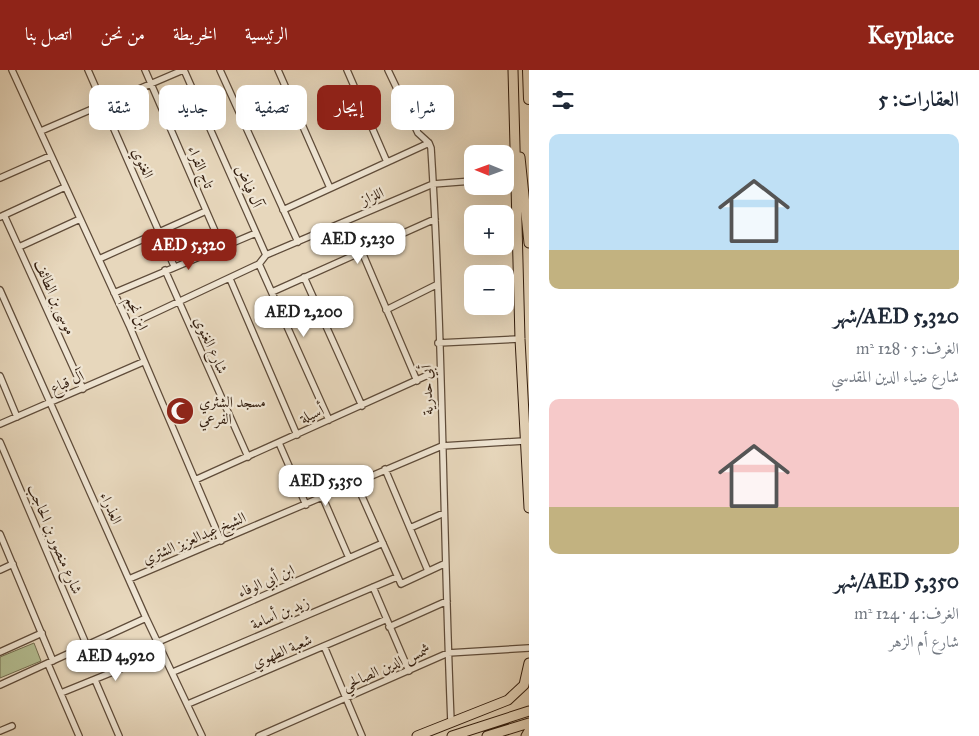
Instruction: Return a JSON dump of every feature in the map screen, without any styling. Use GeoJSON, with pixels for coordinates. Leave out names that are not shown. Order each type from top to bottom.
{"type":"FeatureCollection","features":[{"type":"Feature","properties":{"kind":"highway"},"geometry":{"type":"LineString","coordinates":[[528,70],[529,99]]}},
{"type":"Feature","properties":{"kind":"main road"},"geometry":{"type":"LineString","coordinates":[[511,145],[514,74]]}},
{"type":"Feature","properties":{"kind":"main road"},"geometry":{"type":"LineString","coordinates":[[514,74],[522,189],[529,243]]}},
{"type":"Feature","properties":{"kind":"main road"},"geometry":{"type":"LineString","coordinates":[[511,195],[529,508]]}},
{"type":"Feature","properties":{"kind":"main road"},"geometry":{"type":"LineString","coordinates":[[417,736],[508,700],[524,685],[529,663]]}},
{"type":"Feature","properties":{"kind":"main road"},"geometry":{"type":"LineString","coordinates":[[452,736],[529,711]]}},
{"type":"Feature","properties":{"kind":"main road"},"geometry":{"type":"LineString","coordinates":[[486,736],[529,723]]}},
{"type":"Feature","properties":{"kind":"main road"},"geometry":{"type":"LineString","coordinates":[[526,736],[529,731]]}},
{"type":"Feature","properties":{"kind":"street","name":"ابن نجم"},"geometry":{"type":"LineString","coordinates":[[12,70],[41,131],[64,187],[129,325],[143,362],[221,541]]}},
{"type":"Feature","properties":{"kind":"street","name":"الغنوي"},"geometry":{"type":"LineString","coordinates":[[88,70],[95,85]]}},
{"type":"Feature","properties":{"kind":"street","name":"تاج القراء"},"geometry":{"type":"LineString","coordinates":[[145,70],[222,247]]}},
{"type":"Feature","properties":{"kind":"street"},"geometry":{"type":"LineString","coordinates":[[146,85],[183,70]]}},
{"type":"Feature","properties":{"kind":"street","name":"آل فياض"},"geometry":{"type":"LineString","coordinates":[[183,70],[266,256]]}},
{"type":"Feature","properties":{"kind":"street"},"geometry":{"type":"LineString","coordinates":[[220,70],[298,242]]}},
{"type":"Feature","properties":{"kind":"street"},"geometry":{"type":"LineString","coordinates":[[278,70],[330,188]]}},
{"type":"Feature","properties":{"kind":"street"},"geometry":{"type":"LineString","coordinates":[[347,70],[387,162]]}},
{"type":"Feature","properties":{"kind":"street"},"geometry":{"type":"LineString","coordinates":[[283,210],[429,143],[418,133],[388,70]]}},
{"type":"Feature","properties":{"kind":"street"},"geometry":{"type":"LineString","coordinates":[[41,131],[89,110]]}},
{"type":"Feature","properties":{"kind":"street","name":"الغنوي"},"geometry":{"type":"LineString","coordinates":[[115,130],[174,266]]}},
{"type":"Feature","properties":{"kind":"street","name":"أبي حدرية"},"geometry":{"type":"LineString","coordinates":[[429,143],[435,219],[444,564],[451,722]]}},
{"type":"Feature","properties":{"kind":"street"},"geometry":{"type":"LineString","coordinates":[[0,178],[50,156]]}},
{"type":"Feature","properties":{"kind":"street"},"geometry":{"type":"LineString","coordinates":[[433,184],[464,182]]}},
{"type":"Feature","properties":{"kind":"street","name":"اللزاز"},"geometry":{"type":"LineString","coordinates":[[266,256],[433,184]]}},
{"type":"Feature","properties":{"kind":"street"},"geometry":{"type":"LineString","coordinates":[[2,216],[64,187]]}},
{"type":"Feature","properties":{"kind":"street"},"geometry":{"type":"LineString","coordinates":[[99,259],[206,211]]}},
{"type":"Feature","properties":{"kind":"street","name":"موسى بن الطائف"},"geometry":{"type":"LineString","coordinates":[[2,216],[19,247],[83,389]]}},
{"type":"Feature","properties":{"kind":"street"},"geometry":{"type":"LineString","coordinates":[[19,247],[80,219]]}},
{"type":"Feature","properties":{"kind":"street"},"geometry":{"type":"LineString","coordinates":[[272,292],[435,219]]}},
{"type":"Feature","properties":{"kind":"street"},"geometry":{"type":"LineString","coordinates":[[114,293],[256,232]]}},
{"type":"Feature","properties":{"kind":"street"},"geometry":{"type":"LineString","coordinates":[[362,252],[417,381]]}},
{"type":"Feature","properties":{"kind":"street"},"geometry":{"type":"LineString","coordinates":[[129,325],[230,279],[259,264],[266,256]]}},
{"type":"Feature","properties":{"kind":"street"},"geometry":{"type":"LineString","coordinates":[[259,264],[329,420]]}},
{"type":"Feature","properties":{"kind":"street","name":"شارع الغنوي"},"geometry":{"type":"LineString","coordinates":[[165,270],[248,457]]}},
{"type":"Feature","properties":{"kind":"street"},"geometry":{"type":"LineString","coordinates":[[304,277],[362,406]]}},
{"type":"Feature","properties":{"kind":"street"},"geometry":{"type":"LineString","coordinates":[[230,279],[297,435]]}},
{"type":"Feature","properties":{"kind":"street"},"geometry":{"type":"LineString","coordinates":[[386,310],[436,285]]}},
{"type":"Feature","properties":{"kind":"street","name":"العذراء"},"geometry":{"type":"LineString","coordinates":[[0,290],[146,618],[202,736]]}},
{"type":"Feature","properties":{"kind":"street"},"geometry":{"type":"LineString","coordinates":[[438,343],[520,339]]}},
{"type":"Feature","properties":{"kind":"street","name":"آل قباع"},"geometry":{"type":"LineString","coordinates":[[0,424],[50,404],[143,362]]}},
{"type":"Feature","properties":{"kind":"street","name":"أسيلة"},"geometry":{"type":"LineString","coordinates":[[195,480],[439,370]]}},
{"type":"Feature","properties":{"kind":"street"},"geometry":{"type":"LineString","coordinates":[[0,376],[17,417]]}},
{"type":"Feature","properties":{"kind":"street","name":"الشيخ عبدالعزيز الشتري"},"geometry":{"type":"LineString","coordinates":[[129,579],[442,446],[524,441]]}},
{"type":"Feature","properties":{"kind":"street","name":"شارع منصور بن الحاجب"},"geometry":{"type":"LineString","coordinates":[[0,442],[87,646]]}},
{"type":"Feature","properties":{"kind":"street"},"geometry":{"type":"LineString","coordinates":[[279,443],[306,505]]}},
{"type":"Feature","properties":{"kind":"street"},"geometry":{"type":"LineString","coordinates":[[385,469],[428,571]]}},
{"type":"Feature","properties":{"kind":"street"},"geometry":{"type":"LineString","coordinates":[[356,483],[401,584],[444,564]]}},
{"type":"Feature","properties":{"kind":"street"},"geometry":{"type":"LineString","coordinates":[[323,498],[350,558]]}},
{"type":"Feature","properties":{"kind":"street"},"geometry":{"type":"LineString","coordinates":[[410,528],[444,513]]}},
{"type":"Feature","properties":{"kind":"street"},"geometry":{"type":"LineString","coordinates":[[0,534],[42,633],[61,693],[79,736]]}},
{"type":"Feature","properties":{"kind":"street","name":"ابن أبي الوفاء"},"geometry":{"type":"LineString","coordinates":[[158,642],[383,543]]}},
{"type":"Feature","properties":{"kind":"street"},"geometry":{"type":"LineString","coordinates":[[0,570],[13,564]]}},
{"type":"Feature","properties":{"kind":"street","name":"زيد بن أسامة"},"geometry":{"type":"LineString","coordinates":[[173,672],[397,577]]}},
{"type":"Feature","properties":{"kind":"street"},"geometry":{"type":"LineString","coordinates":[[373,587],[385,620],[409,671]]}},
{"type":"Feature","properties":{"kind":"street"},"geometry":{"type":"LineString","coordinates":[[389,627],[447,601]]}},
{"type":"Feature","properties":{"kind":"street"},"geometry":{"type":"LineString","coordinates":[[0,685],[146,618]]}},
{"type":"Feature","properties":{"kind":"street","name":"شعبة الطهوي"},"geometry":{"type":"LineString","coordinates":[[188,704],[385,620]]}},
{"type":"Feature","properties":{"kind":"street"},"geometry":{"type":"LineString","coordinates":[[0,652],[42,633]]}},
{"type":"Feature","properties":{"kind":"street"},"geometry":{"type":"LineString","coordinates":[[324,646],[362,736]]}},
{"type":"Feature","properties":{"kind":"street","name":"شمس الدين الصالحي"},"geometry":{"type":"LineString","coordinates":[[259,736],[448,653],[529,648]]}},
{"type":"Feature","properties":{"kind":"street"},"geometry":{"type":"LineString","coordinates":[[61,693],[162,652]]}},
{"type":"Feature","properties":{"kind":"street"},"geometry":{"type":"LineString","coordinates":[[95,680],[119,736]]}},
{"type":"Feature","properties":{"kind":"street"},"geometry":{"type":"LineString","coordinates":[[0,731],[12,726]]}},
{"type":"Feature","properties":{"kind":"green space"},"geometry":{"type":"Polygon","coordinates":[[[34,643],[41,661],[0,678],[0,657],[34,643]]]}},
{"type":"Feature","properties":{"kind":"place","name":"مسجد الشثري الفرعي"},"geometry":{"type":"Point","coordinates":[180,411]}}]}
